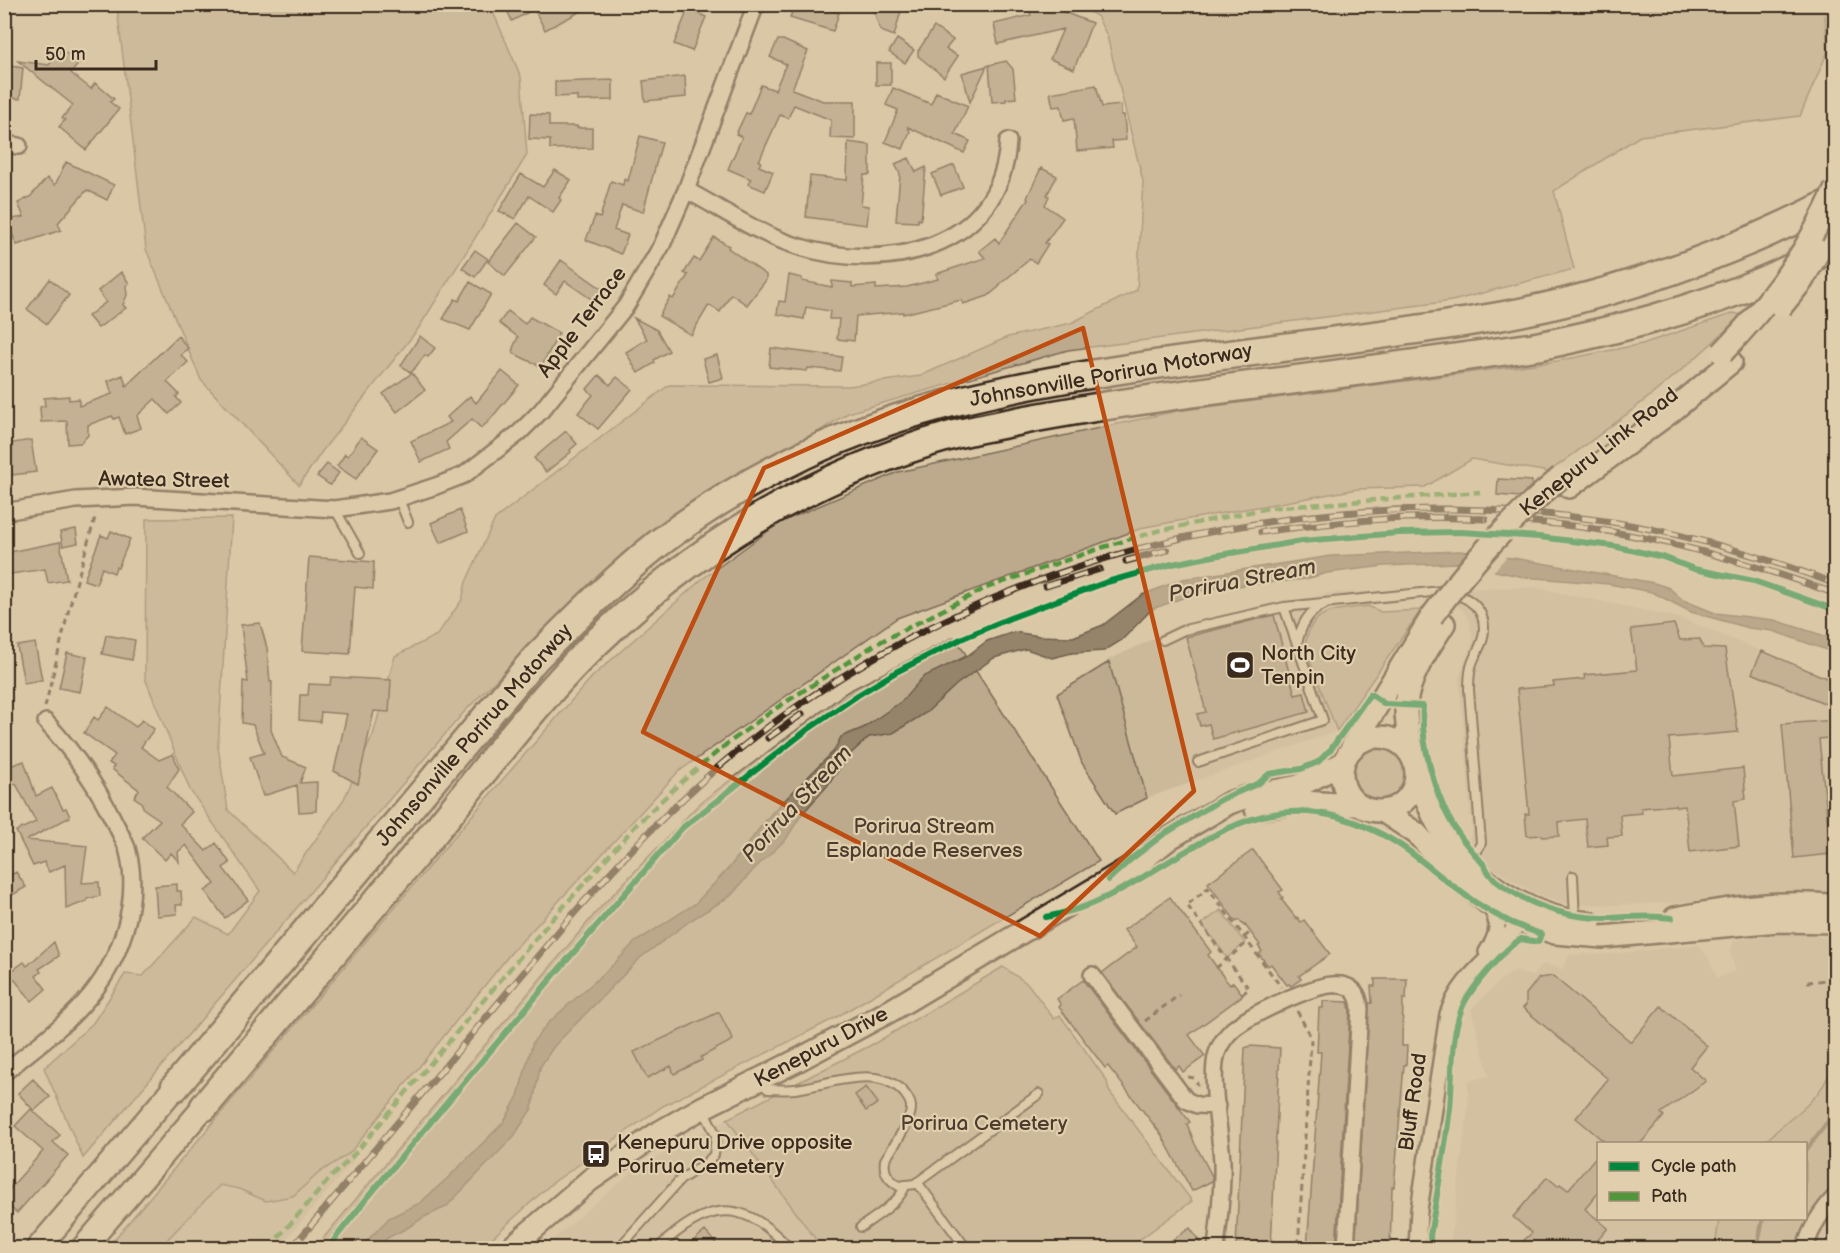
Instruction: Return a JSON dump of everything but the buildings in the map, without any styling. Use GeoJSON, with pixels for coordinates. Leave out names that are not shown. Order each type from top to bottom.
{"type":"FeatureCollection","features":[{"type":"Feature","properties":{"kind":"highway","name":"Johnsonville Porirua Motorway"},"geometry":{"type":"LineString","coordinates":[[175,1087],[535,659],[592,602],[658,544],[730,494],[768,473],[848,436],[902,417],[981,395],[1123,369],[1499,316],[1592,295],[1674,270],[1734,248],[1836,200]]}},
{"type":"Feature","properties":{"kind":"highway","name":"Johnsonville Porirua Motorway"},"geometry":{"type":"LineString","coordinates":[[204,1107],[511,738],[574,666],[613,627],[670,578],[741,528],[806,491],[880,460],[944,438],[1017,422],[1140,400],[1539,346],[1599,334],[1724,296],[1767,280],[1836,246]]}},
{"type":"Feature","properties":{"kind":"main road","name":"Kenepuru Link Road"},"geometry":{"type":"LineString","coordinates":[[1726,358],[1774,294],[1814,234],[1836,188]]}},
{"type":"Feature","properties":{"kind":"main road","name":"Kenepuru Link Road"},"geometry":{"type":"LineString","coordinates":[[1345,758],[1438,620],[1499,550],[1544,507],[1565,482],[1672,411],[1726,358],[1764,327],[1802,281],[1836,221]]}},
{"type":"Feature","properties":{"kind":"main road","name":"Kenepuru Link Road"},"geometry":{"type":"LineString","coordinates":[[1414,764],[1406,716],[1409,691],[1427,652],[1438,620]]}},
{"type":"Feature","properties":{"kind":"main road"},"geometry":{"type":"LineString","coordinates":[[1519,921],[1520,912],[1496,897],[1450,843],[1436,821],[1414,764],[1394,740],[1382,737],[1369,738],[1357,744],[1345,758],[1341,775],[1343,786],[1357,805],[1384,812],[1416,833],[1456,878],[1487,902],[1519,921],[1550,932],[1594,924],[1672,918],[1715,911],[1770,906],[1836,906]]}},
{"type":"Feature","properties":{"kind":"main road","name":"Kenepuru Drive"},"geometry":{"type":"LineString","coordinates":[[511,1248],[556,1208],[658,1133],[890,1011],[1141,861],[1170,838],[1228,803],[1249,796],[1299,786],[1345,758]]}},
{"type":"Feature","properties":{"kind":"main road"},"geometry":{"type":"LineString","coordinates":[[1384,812],[1398,806],[1408,797],[1415,781],[1414,764]]}},
{"type":"Feature","properties":{"kind":"main road","name":"Kenepuru Drive"},"geometry":{"type":"LineString","coordinates":[[1141,861],[1168,851],[1226,819],[1254,809],[1302,802],[1357,805]]}},
{"type":"Feature","properties":{"kind":"main road"},"geometry":{"type":"LineString","coordinates":[[1471,866],[1516,901],[1576,929],[1626,935],[1778,921],[1836,922]]}},
{"type":"Feature","properties":{"kind":"main road"},"geometry":{"type":"LineString","coordinates":[[38,1248],[175,1087]]}},
{"type":"Feature","properties":{"kind":"main road"},"geometry":{"type":"LineString","coordinates":[[83,1248],[204,1107]]}},
{"type":"Feature","properties":{"kind":"street","name":"Apple Terrace"},"geometry":{"type":"LineString","coordinates":[[329,509],[399,499],[464,475],[519,433],[541,411],[626,306],[662,245],[686,190],[756,4]]}},
{"type":"Feature","properties":{"kind":"street"},"geometry":{"type":"LineString","coordinates":[[686,190],[765,233],[797,246],[839,255],[904,254],[927,249],[950,237],[971,222],[991,199],[1002,175],[1008,141]]}},
{"type":"Feature","properties":{"kind":"street","name":"Awatea Street"},"geometry":{"type":"LineString","coordinates":[[4,512],[101,498],[171,498],[329,509]]}},
{"type":"Feature","properties":{"kind":"street"},"geometry":{"type":"LineString","coordinates":[[4,1073],[65,1024],[85,1002],[111,963],[130,911],[131,881],[126,848],[105,802],[88,774],[46,722]]}},
{"type":"Feature","properties":{"kind":"street","name":"Bluff Road"},"geometry":{"type":"LineString","coordinates":[[1417,1248],[1418,1216],[1446,1021],[1457,993],[1497,935],[1496,918],[1487,902]]}},
{"type":"Feature","properties":{"kind":"street","name":"Bluff Road"},"geometry":{"type":"LineString","coordinates":[[1475,970],[1501,946],[1519,921]]}},
{"type":"Feature","properties":{"kind":"street"},"geometry":{"type":"LineString","coordinates":[[1092,975],[1186,1100],[1197,1105],[1217,1106]]}},
{"type":"Feature","properties":{"kind":"street"},"geometry":{"type":"LineString","coordinates":[[1216,1248],[1222,1164],[1215,1063],[1220,1046],[1232,1030],[1257,1013],[1322,986],[1345,986],[1356,992],[1359,997],[1346,1248]]}},
{"type":"Feature","properties":{"kind":"street"},"geometry":{"type":"LineString","coordinates":[[1805,1248],[1819,1216],[1836,1196]]}},
{"type":"Feature","properties":{"kind":"lane"},"geometry":{"type":"LineString","coordinates":[[399,499],[408,522]]}},
{"type":"Feature","properties":{"kind":"lane"},"geometry":{"type":"LineString","coordinates":[[329,509],[360,553]]}},
{"type":"Feature","properties":{"kind":"lane"},"geometry":{"type":"LineString","coordinates":[[1163,640],[1184,630],[1284,606],[1441,591],[1465,597],[1474,603],[1484,626],[1482,639],[1471,666],[1469,690],[1481,843],[1471,866]]}},
{"type":"Feature","properties":{"kind":"lane"},"geometry":{"type":"LineString","coordinates":[[1297,644],[1303,623],[1318,607],[1332,601]]}},
{"type":"Feature","properties":{"kind":"lane"},"geometry":{"type":"LineString","coordinates":[[1198,762],[1323,720],[1284,606]]}},
{"type":"Feature","properties":{"kind":"lane"},"geometry":{"type":"LineString","coordinates":[[1573,876],[1576,929]]}},
{"type":"Feature","properties":{"kind":"lane"},"geometry":{"type":"LineString","coordinates":[[758,1080],[768,1089],[794,1089],[866,1077],[896,1086],[909,1100],[911,1107],[909,1116],[885,1160],[884,1167],[890,1181],[899,1186],[917,1182],[1039,1094]]}},
{"type":"Feature","properties":{"kind":"lane"},"geometry":{"type":"LineString","coordinates":[[619,1248],[680,1180],[714,1155],[716,1135],[702,1108]]}},
{"type":"Feature","properties":{"kind":"lane"},"geometry":{"type":"LineString","coordinates":[[917,1182],[966,1248]]}},
{"type":"Feature","properties":{"kind":"lane"},"geometry":{"type":"LineString","coordinates":[[861,1227],[897,1199],[904,1192],[905,1185]]}},
{"type":"Feature","properties":{"kind":"lane"},"geometry":{"type":"LineString","coordinates":[[658,1248],[686,1224],[698,1217],[722,1212],[742,1214],[759,1221],[771,1229],[789,1248]]}},
{"type":"Feature","properties":{"kind":"path"},"geometry":{"type":"LineString","coordinates":[[46,722],[45,705],[69,609],[101,498]]}},
{"type":"Feature","properties":{"kind":"path"},"geometry":{"type":"LineString","coordinates":[[1242,994],[1249,989],[1187,904],[1208,888],[1286,993]]}},
{"type":"Feature","properties":{"kind":"path"},"geometry":{"type":"LineString","coordinates":[[1244,937],[1251,932]]}},
{"type":"Feature","properties":{"kind":"path"},"geometry":{"type":"LineString","coordinates":[[1216,968],[1248,942]]}},
{"type":"Feature","properties":{"kind":"path"},"geometry":{"type":"LineString","coordinates":[[1807,982],[1827,980],[1836,974]]}},
{"type":"Feature","properties":{"kind":"path"},"geometry":{"type":"LineString","coordinates":[[1133,1030],[1179,995]]}},
{"type":"Feature","properties":{"kind":"path"},"geometry":{"type":"LineString","coordinates":[[1293,1005],[1311,1041],[1298,1248]]}},
{"type":"Feature","properties":{"kind":"highlighted area"},"geometry":{"type":"Polygon","coordinates":[[[1083,328],[1194,791],[1040,936],[643,732],[764,468],[1083,328]]]}},
{"type":"Feature","properties":{"kind":"shaded area"},"geometry":{"type":"Polygon","coordinates":[[[1533,587],[1680,618],[1835,681],[1835,896],[1614,905],[1565,904],[1534,893],[1489,866],[1466,847],[1472,830],[1459,677],[1473,641],[1470,622],[1462,609],[1449,600],[1425,598],[1325,612],[1309,629],[1305,648],[1337,731],[1147,798],[1108,660],[1183,625],[1329,593],[1533,587]]]}},
{"type":"Feature","properties":{"kind":"shaded area"},"geometry":{"type":"Polygon","coordinates":[[[1800,931],[1835,941],[1835,981],[1830,987],[1835,1061],[1828,1080],[1808,1104],[1766,1142],[1597,1142],[1597,1220],[1719,1220],[1715,1248],[1450,1248],[1468,1107],[1468,1081],[1489,1076],[1471,1009],[1501,980],[1517,970],[1522,974],[1533,976],[1543,964],[1563,969],[1569,955],[1611,954],[1698,945],[1708,957],[1717,978],[1736,970],[1730,953],[1734,940],[1800,931]]]}},
{"type":"Feature","properties":{"kind":"shaded area"},"geometry":{"type":"Polygon","coordinates":[[[727,1119],[822,1248],[543,1248],[634,1170],[727,1119]]]}},
{"type":"Feature","properties":{"kind":"shaded area"},"geometry":{"type":"Polygon","coordinates":[[[350,1153],[353,1162],[278,1248],[159,1248],[220,1184],[239,1189],[266,1201],[293,1196],[320,1172],[350,1153]]]}},
{"type":"Feature","properties":{"kind":"shaded area"},"geometry":{"type":"Polygon","coordinates":[[[1835,1183],[1835,1248],[1799,1248],[1817,1205],[1835,1183]]]}},
{"type":"Feature","properties":{"kind":"green space"},"geometry":{"type":"Polygon","coordinates":[[[1511,4],[1554,13],[1581,4],[1824,5],[1828,51],[1800,116],[1640,136],[1554,191],[1574,269],[1452,301],[1068,350],[848,413],[617,559],[465,711],[83,1158],[44,1068],[93,1023],[125,974],[143,976],[196,917],[228,934],[260,891],[190,790],[145,678],[146,519],[232,518],[218,747],[228,810],[293,872],[344,799],[373,735],[395,656],[437,635],[462,600],[466,582],[495,519],[669,385],[849,386],[920,376],[1008,337],[1071,323],[1137,290],[1143,181],[1107,36],[1097,16],[1077,5],[1511,4]]]}},
{"type":"Feature","properties":{"kind":"green space"},"geometry":{"type":"Polygon","coordinates":[[[115,5],[490,5],[521,77],[527,155],[418,329],[323,450],[299,485],[201,380],[146,249],[115,5]]]}},
{"type":"Feature","properties":{"kind":"green space"},"geometry":{"type":"Polygon","coordinates":[[[1734,313],[1741,315],[1695,358],[1648,398],[1549,472],[1472,459],[1425,487],[1358,489],[1145,527],[897,618],[678,772],[510,954],[350,1153],[320,1172],[293,1196],[266,1201],[239,1189],[220,1185],[159,1248],[107,1248],[491,793],[592,677],[702,579],[779,523],[898,472],[1177,411],[1557,361],[1642,344],[1734,313]]]}},
{"type":"Feature","properties":{"kind":"green space"},"geometry":{"type":"Polygon","coordinates":[[[1368,606],[1381,612],[1421,610],[1337,731],[1305,648],[1308,635],[1318,618],[1326,614],[1368,606]]]}},
{"type":"Feature","properties":{"kind":"green space","name":"Porirua Stream Esplanade Reserves"},"geometry":{"type":"Polygon","coordinates":[[[954,637],[967,656],[924,677],[903,701],[863,728],[841,737],[834,751],[771,814],[729,868],[695,904],[634,943],[533,1042],[518,1096],[504,1122],[451,1175],[420,1203],[389,1218],[366,1242],[366,1248],[315,1248],[598,910],[700,803],[847,692],[954,637]]]}},
{"type":"Feature","properties":{"kind":"green space"},"geometry":{"type":"Polygon","coordinates":[[[1109,662],[1147,798],[1115,814],[1082,763],[1057,694],[1109,662]]]}},
{"type":"Feature","properties":{"kind":"green space","name":"Porirua Stream Esplanade Reserves"},"geometry":{"type":"Polygon","coordinates":[[[976,671],[1099,861],[835,1018],[663,1106],[551,1184],[481,1248],[380,1248],[387,1238],[446,1207],[514,1136],[532,1108],[540,1067],[554,1046],[640,958],[691,920],[731,896],[754,869],[786,839],[801,815],[827,786],[848,756],[869,737],[893,733],[927,712],[957,684],[976,671]]]}},
{"type":"Feature","properties":{"kind":"green space"},"geometry":{"type":"Polygon","coordinates":[[[1379,749],[1389,751],[1397,757],[1403,765],[1405,775],[1403,785],[1397,793],[1389,799],[1379,801],[1369,799],[1361,793],[1355,785],[1353,775],[1355,765],[1361,757],[1369,751],[1379,749]]]}},
{"type":"Feature","properties":{"kind":"green space"},"geometry":{"type":"Polygon","coordinates":[[[1221,910],[1245,943],[1227,958],[1202,924],[1221,910]]]}},
{"type":"Feature","properties":{"kind":"green space","name":"Porirua Cemetery"},"geometry":{"type":"Polygon","coordinates":[[[1003,967],[1028,984],[1054,1019],[1060,1015],[1107,1081],[1109,1091],[1192,1201],[1128,1248],[822,1248],[727,1119],[877,1042],[1003,967]]]}},
{"type":"Feature","properties":{"kind":"green space"},"geometry":{"type":"Polygon","coordinates":[[[1835,981],[1835,1049],[1830,987],[1835,981]]]}},
{"type":"Feature","properties":{"kind":"green space"},"geometry":{"type":"Polygon","coordinates":[[[1835,1061],[1835,1183],[1813,1214],[1799,1248],[1715,1248],[1719,1220],[1807,1220],[1807,1142],[1766,1142],[1807,1105],[1827,1079],[1835,1061]]]}},
{"type":"Feature","properties":{"kind":"water","name":"Porirua Stream"},"geometry":{"type":"Polygon","coordinates":[[[1460,551],[1654,583],[1669,588],[1683,600],[1715,613],[1774,620],[1835,639],[1835,653],[1773,631],[1749,628],[1691,612],[1652,592],[1609,584],[1524,577],[1457,563],[1384,566],[1327,573],[1306,579],[1207,589],[1152,609],[1122,640],[1104,651],[1072,653],[1052,658],[1026,649],[994,658],[957,684],[927,712],[893,733],[869,737],[848,756],[827,786],[801,815],[786,839],[754,869],[730,896],[691,920],[640,958],[554,1046],[540,1067],[532,1108],[514,1136],[446,1207],[387,1238],[380,1248],[366,1248],[366,1242],[389,1218],[420,1203],[504,1122],[518,1096],[533,1042],[548,1023],[613,965],[634,943],[695,904],[729,868],[771,814],[834,751],[841,737],[863,728],[902,701],[923,677],[967,656],[987,641],[1014,632],[1073,637],[1103,625],[1142,595],[1183,579],[1331,556],[1460,551]]]}},
{"type":"Feature","properties":{"kind":"pier"},"geometry":{"type":"Polygon","coordinates":[[[1472,550],[1508,555],[1492,573],[1458,567],[1472,550]]]}},
{"type":"Feature","properties":{"kind":"waterway"},"geometry":{"type":"LineString","coordinates":[[1807,1149],[1836,1111]]}},
{"type":"Feature","properties":{"kind":"waterway"},"geometry":{"type":"LineString","coordinates":[[1757,1248],[1763,1220]]}},
{"type":"Feature","properties":{"kind":"railway"},"geometry":{"type":"LineString","coordinates":[[292,1248],[569,919],[670,811],[753,738],[783,716],[876,657],[973,608],[1074,568],[1179,539],[1286,519],[1394,510],[1503,511],[1612,522],[1726,547],[1836,584]]}},
{"type":"Feature","properties":{"kind":"railway"},"geometry":{"type":"LineString","coordinates":[[1261,532],[1373,520],[1485,519]]}},
{"type":"Feature","properties":{"kind":"railway"},"geometry":{"type":"LineString","coordinates":[[1518,521],[1599,530],[1680,546],[1759,568],[1836,594]]}},
{"type":"Feature","properties":{"kind":"railway"},"geometry":{"type":"LineString","coordinates":[[1126,561],[1167,550]]}},
{"type":"Feature","properties":{"kind":"railway"},"geometry":{"type":"LineString","coordinates":[[1046,586],[1100,569]]}},
{"type":"Feature","properties":{"kind":"railway"},"geometry":{"type":"LineString","coordinates":[[768,738],[802,714]]}},
{"type":"Feature","properties":{"kind":"marked path"},"geometry":{"type":"LineString","coordinates":[[269,1248],[332,1176],[351,1158],[541,932],[637,824],[723,747],[775,709],[876,644],[986,588],[1157,531],[1269,508],[1480,492]]}},
{"type":"Feature","properties":{"kind":"cycle path"},"geometry":{"type":"LineString","coordinates":[[329,1248],[368,1197],[554,975],[682,828],[807,730],[858,695],[896,672],[963,638],[1010,618],[1107,582],[1172,564],[1219,555],[1302,541],[1399,533],[1461,532],[1539,537],[1613,546],[1663,557],[1694,569],[1754,581],[1836,610]]}},
{"type":"Feature","properties":{"kind":"cycle path"},"geometry":{"type":"LineString","coordinates":[[1108,880],[1161,836],[1222,799],[1259,783],[1269,774],[1301,769],[1318,762],[1331,749],[1370,694],[1385,704],[1423,706],[1427,753],[1442,803],[1459,835],[1500,884],[1532,902],[1567,914],[1591,918],[1646,916],[1672,918]]}},
{"type":"Feature","properties":{"kind":"cycle path"},"geometry":{"type":"LineString","coordinates":[[1046,917],[1086,906],[1123,889],[1190,848],[1223,831],[1257,818],[1293,812],[1332,815],[1375,831],[1407,850],[1486,909],[1518,926],[1541,934],[1538,942],[1521,939],[1506,951],[1480,981],[1462,1008],[1455,1032],[1450,1108],[1430,1236],[1431,1248]]}},
{"type":"Feature","properties":{"kind":"place","name":"North City Tenpin"},"geometry":{"type":"Point","coordinates":[1240,665]}},
{"type":"Feature","properties":{"kind":"place","name":"Kenepuru Drive opposite Porirua Cemetery"},"geometry":{"type":"Point","coordinates":[596,1154]}}]}
